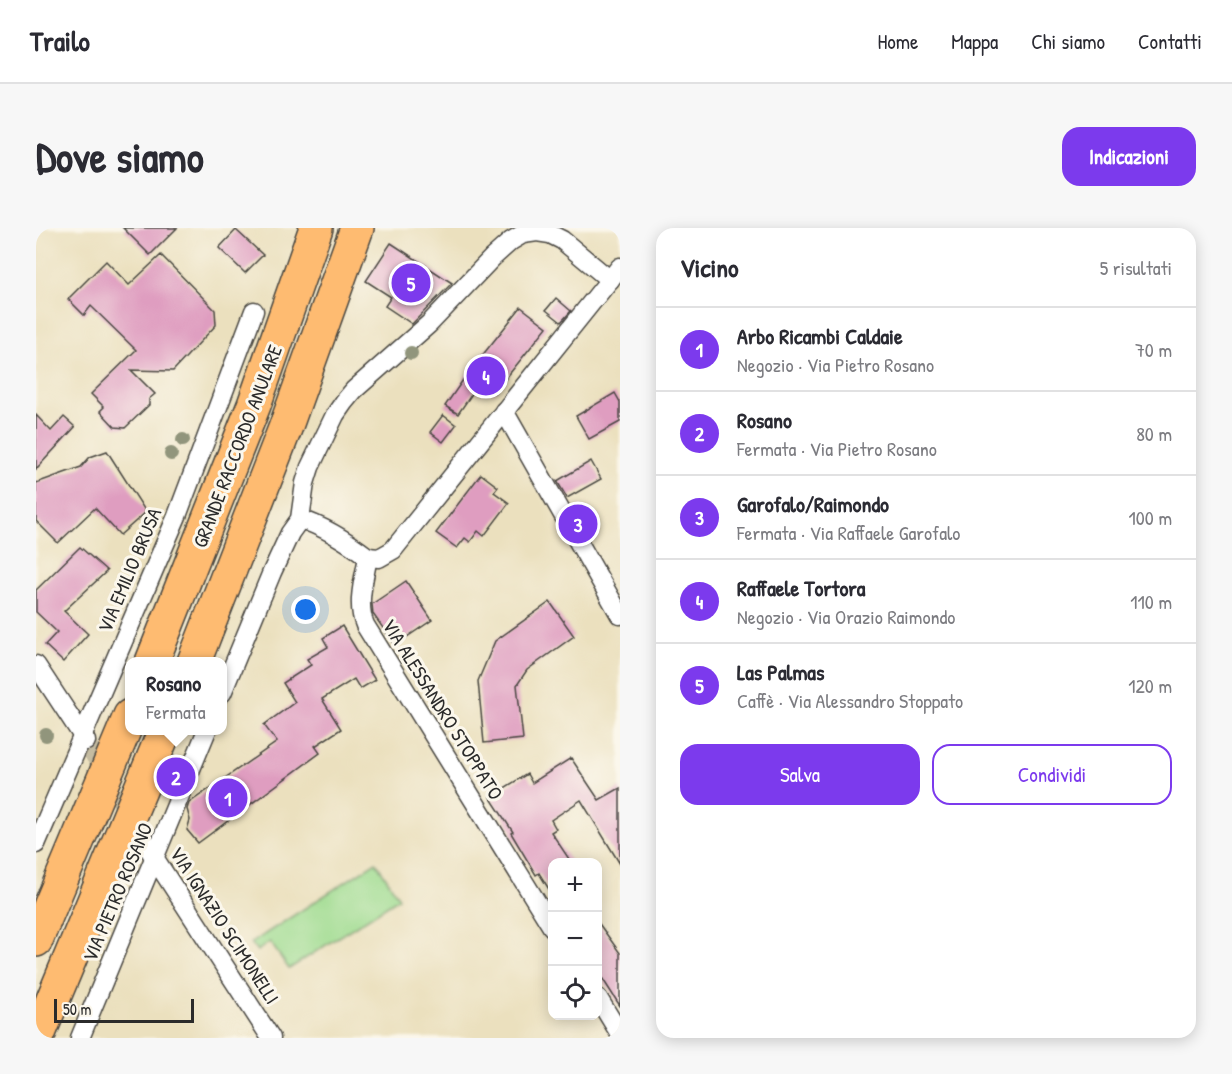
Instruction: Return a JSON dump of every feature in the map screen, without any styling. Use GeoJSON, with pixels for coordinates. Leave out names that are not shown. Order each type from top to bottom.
{"type":"FeatureCollection","features":[{"type":"Feature","properties":{"kind":"highway","name":"GRANDE RACCORDO ANULARE"},"geometry":{"type":"LineString","coordinates":[[154,657],[254,405],[316,228]]}},
{"type":"Feature","properties":{"kind":"highway","name":"GRANDE RACCORDO ANULARE"},"geometry":{"type":"LineString","coordinates":[[196,657],[286,426],[357,228]]}},
{"type":"Feature","properties":{"kind":"highway"},"geometry":{"type":"LineString","coordinates":[[36,940],[125,726]]}},
{"type":"Feature","properties":{"kind":"highway"},"geometry":{"type":"LineString","coordinates":[[37,1038],[163,735]]}},
{"type":"Feature","properties":{"kind":"street"},"geometry":{"type":"LineString","coordinates":[[227,681],[272,572],[290,533],[300,519],[301,500],[307,475],[339,409],[354,390],[429,324],[492,258],[511,241],[528,232],[550,234],[615,273],[393,550],[380,558],[368,557],[334,534],[300,519]]}},
{"type":"Feature","properties":{"kind":"street","name":"VIA EMILIO BRUSA"},"geometry":{"type":"LineString","coordinates":[[36,844],[85,740],[177,516],[254,311]]}},
{"type":"Feature","properties":{"kind":"street"},"geometry":{"type":"LineString","coordinates":[[504,411],[620,615]]}},
{"type":"Feature","properties":{"kind":"street","name":"VIA ALESSANDRO STOPPATO"},"geometry":{"type":"LineString","coordinates":[[368,557],[361,603],[365,625],[548,921]]}},
{"type":"Feature","properties":{"kind":"street"},"geometry":{"type":"LineString","coordinates":[[36,664],[85,740]]}},
{"type":"Feature","properties":{"kind":"street","name":"VIA PIETRO ROSANO"},"geometry":{"type":"LineString","coordinates":[[80,1038],[205,735]]}},
{"type":"Feature","properties":{"kind":"street","name":"VIA IGNAZIO SCIMONELLI"},"geometry":{"type":"LineString","coordinates":[[142,837],[271,1038]]}},
{"type":"Feature","properties":{"kind":"street"},"geometry":{"type":"LineString","coordinates":[[602,1006],[620,1034]]}},
{"type":"Feature","properties":{"kind":"green space"},"geometry":{"type":"Polygon","coordinates":[[[376,862],[399,898],[289,969],[270,942],[257,951],[251,943],[376,862]]]}},
{"type":"Feature","properties":{"kind":"building"},"geometry":{"type":"Polygon","coordinates":[[[123,228],[177,228],[150,255],[123,228]]]}},
{"type":"Feature","properties":{"kind":"building"},"geometry":{"type":"Polygon","coordinates":[[[236,230],[263,255],[245,273],[219,248],[236,230]]]}},
{"type":"Feature","properties":{"kind":"building"},"geometry":{"type":"Polygon","coordinates":[[[391,243],[452,283],[412,324],[385,306],[391,297],[366,281],[391,243]]]}},
{"type":"Feature","properties":{"kind":"building"},"geometry":{"type":"Polygon","coordinates":[[[161,255],[215,310],[216,325],[173,371],[131,370],[155,394],[149,399],[149,405],[125,428],[115,427],[100,411],[104,407],[91,394],[136,350],[91,306],[84,315],[68,299],[106,261],[129,285],[161,255]]]}},
{"type":"Feature","properties":{"kind":"building"},"geometry":{"type":"Polygon","coordinates":[[[556,298],[571,311],[561,322],[546,310],[556,298]]]}},
{"type":"Feature","properties":{"kind":"building"},"geometry":{"type":"Polygon","coordinates":[[[521,307],[547,327],[494,393],[480,382],[458,414],[445,406],[465,377],[521,307]]]}},
{"type":"Feature","properties":{"kind":"building"},"geometry":{"type":"Polygon","coordinates":[[[615,393],[620,402],[620,422],[589,439],[576,416],[615,393]]]}},
{"type":"Feature","properties":{"kind":"building"},"geometry":{"type":"Polygon","coordinates":[[[36,415],[51,431],[64,417],[75,427],[36,469],[36,415]]]}},
{"type":"Feature","properties":{"kind":"building"},"geometry":{"type":"Polygon","coordinates":[[[443,415],[456,425],[443,442],[430,432],[443,415]]]}},
{"type":"Feature","properties":{"kind":"building"},"geometry":{"type":"Polygon","coordinates":[[[107,451],[146,512],[120,535],[95,508],[58,543],[36,521],[36,483],[81,467],[90,457],[107,451]]]}},
{"type":"Feature","properties":{"kind":"building"},"geometry":{"type":"Polygon","coordinates":[[[591,461],[601,479],[567,498],[557,481],[591,461]]]}},
{"type":"Feature","properties":{"kind":"building"},"geometry":{"type":"Polygon","coordinates":[[[481,474],[498,487],[494,492],[509,503],[484,536],[478,531],[470,542],[465,538],[457,548],[436,533],[481,474]]]}},
{"type":"Feature","properties":{"kind":"building"},"geometry":{"type":"Polygon","coordinates":[[[80,547],[107,571],[64,611],[88,634],[63,662],[45,645],[57,632],[36,612],[36,590],[80,547]]]}},
{"type":"Feature","properties":{"kind":"building"},"geometry":{"type":"Polygon","coordinates":[[[406,581],[432,620],[395,645],[373,614],[372,604],[406,581]]]}},
{"type":"Feature","properties":{"kind":"building"},"geometry":{"type":"Polygon","coordinates":[[[550,602],[574,636],[527,670],[517,685],[523,739],[484,743],[478,681],[495,641],[550,602]]]}},
{"type":"Feature","properties":{"kind":"building"},"geometry":{"type":"Polygon","coordinates":[[[342,626],[375,680],[360,689],[354,679],[322,699],[341,729],[315,746],[320,753],[198,843],[187,830],[190,820],[187,809],[189,803],[277,742],[264,725],[295,702],[283,683],[311,665],[307,659],[328,647],[323,638],[342,626]]]}},
{"type":"Feature","properties":{"kind":"building"},"geometry":{"type":"Polygon","coordinates":[[[571,758],[599,800],[620,788],[620,864],[581,800],[551,820],[556,829],[551,832],[568,858],[548,858],[548,888],[539,873],[536,875],[511,833],[513,832],[490,797],[527,774],[532,783],[571,758]]]}},
{"type":"Feature","properties":{"kind":"building"},"geometry":{"type":"Polygon","coordinates":[[[602,928],[620,953],[620,1006],[602,978],[602,928]]]}},
{"type":"Feature","properties":{"kind":"tunnel"},"geometry":{"type":"LineString","coordinates":[[88,745],[131,818]]}},
{"type":"Feature","properties":{"kind":"place","name":"Las Palmas"},"geometry":{"type":"Point","coordinates":[411,283]}},
{"type":"Feature","properties":{"kind":"place","name":"Raffaele Tortora"},"geometry":{"type":"Point","coordinates":[486,376]}},
{"type":"Feature","properties":{"kind":"place","name":"Garofalo/Raimondo"},"geometry":{"type":"Point","coordinates":[578,524]}},
{"type":"Feature","properties":{"kind":"place","name":"Rosano"},"geometry":{"type":"Point","coordinates":[176,777]}},
{"type":"Feature","properties":{"kind":"place","name":"Arbo Ricambi Caldaie"},"geometry":{"type":"Point","coordinates":[228,798]}}]}
